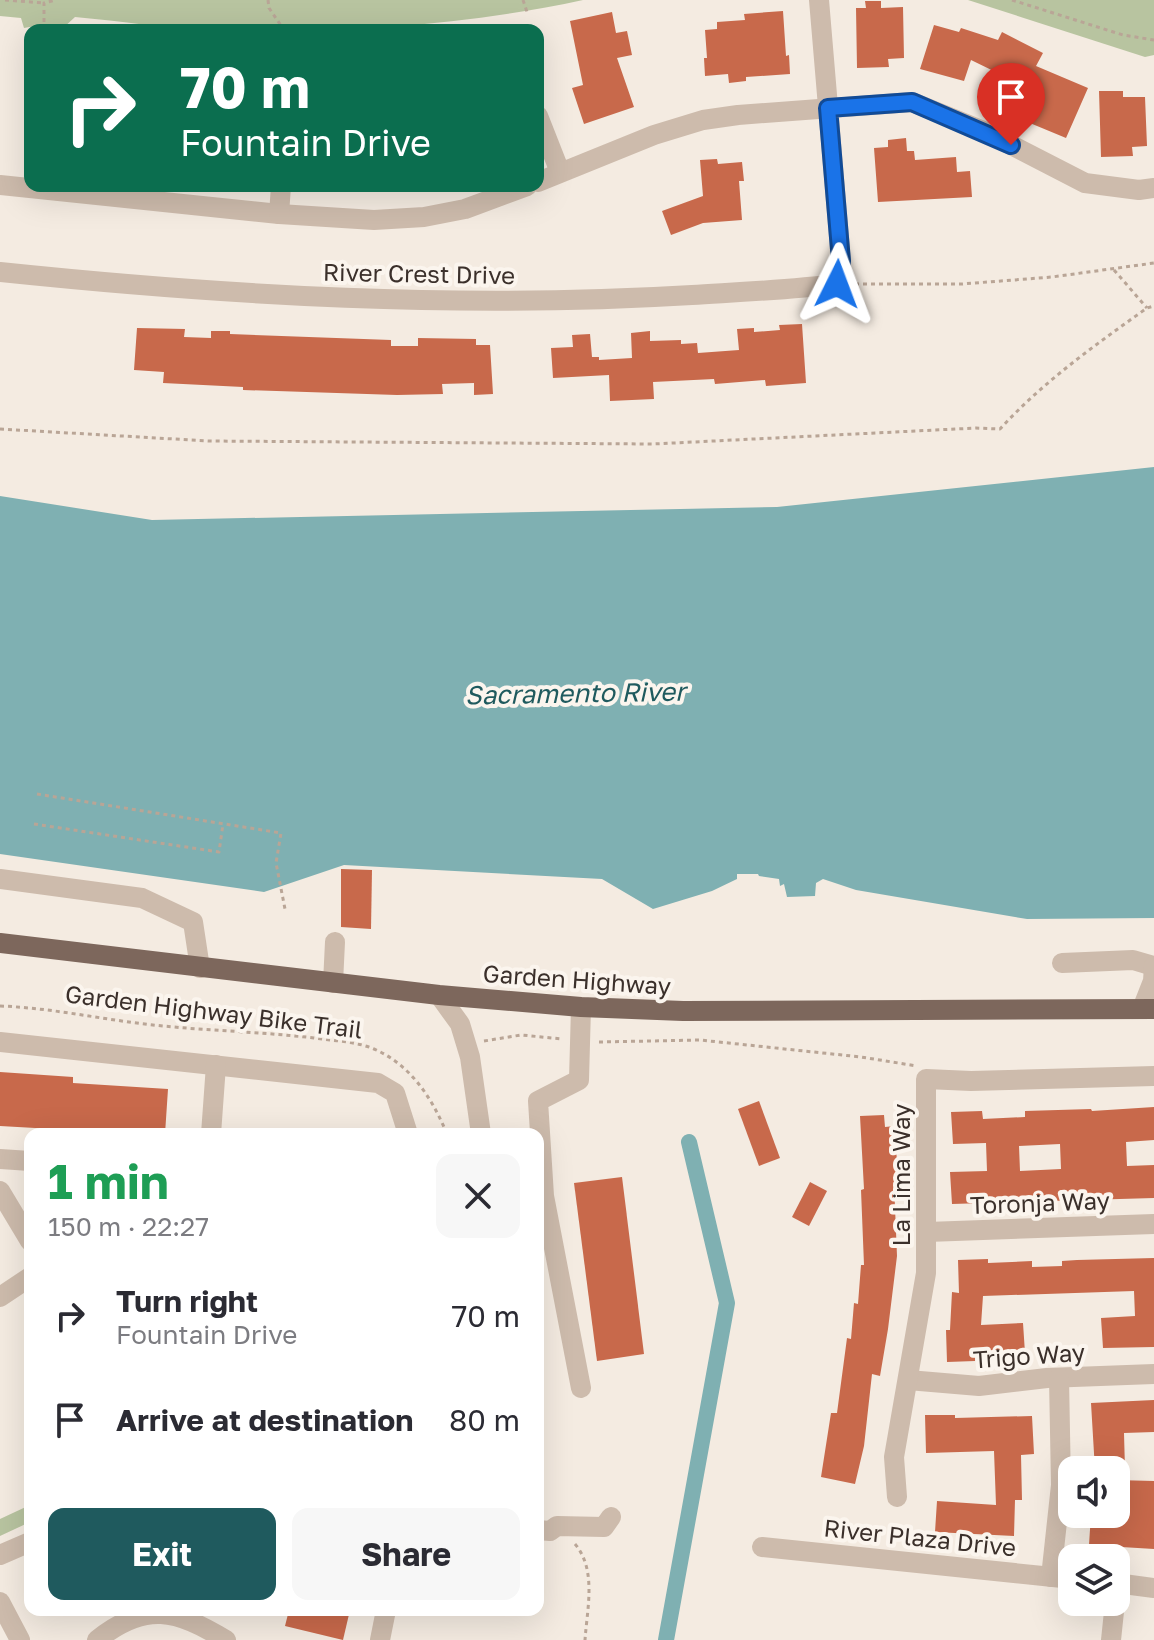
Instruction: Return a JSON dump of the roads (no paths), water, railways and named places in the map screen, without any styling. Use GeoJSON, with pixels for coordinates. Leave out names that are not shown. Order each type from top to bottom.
{"type":"FeatureCollection","features":[{"type":"Feature","properties":{"kind":"main road","name":"Garden Highway"},"geometry":{"type":"LineString","coordinates":[[0,943],[439,995],[581,1007],[683,1011],[1148,1009]]}},
{"type":"Feature","properties":{"kind":"street"},"geometry":{"type":"LineString","coordinates":[[819,0],[828,108]]}},
{"type":"Feature","properties":{"kind":"street"},"geometry":{"type":"LineString","coordinates":[[544,179],[654,135],[703,120],[912,102],[986,132],[1085,183],[1139,190],[1154,188]]}},
{"type":"Feature","properties":{"kind":"street","name":"River Crest Drive"},"geometry":{"type":"LineString","coordinates":[[0,272],[159,287],[408,301],[643,298],[837,284],[841,261],[828,108]]}},
{"type":"Feature","properties":{"kind":"street"},"geometry":{"type":"LineString","coordinates":[[544,131],[560,172]]}},
{"type":"Feature","properties":{"kind":"street"},"geometry":{"type":"LineString","coordinates":[[0,185],[24,186]]}},
{"type":"Feature","properties":{"kind":"street"},"geometry":{"type":"LineString","coordinates":[[83,192],[279,214],[374,220],[424,217],[465,209],[511,192]]}},
{"type":"Feature","properties":{"kind":"street"},"geometry":{"type":"LineString","coordinates":[[279,214],[281,192]]}},
{"type":"Feature","properties":{"kind":"street"},"geometry":{"type":"LineString","coordinates":[[0,879],[142,898],[193,922],[200,968]]}},
{"type":"Feature","properties":{"kind":"street"},"geometry":{"type":"LineString","coordinates":[[333,983],[335,942]]}},
{"type":"Feature","properties":{"kind":"street"},"geometry":{"type":"LineString","coordinates":[[1062,963],[1133,960],[1154,966],[1148,1009]]}},
{"type":"Feature","properties":{"kind":"street"},"geometry":{"type":"LineString","coordinates":[[439,995],[460,1024],[470,1057],[480,1128]]}},
{"type":"Feature","properties":{"kind":"street"},"geometry":{"type":"LineString","coordinates":[[540,1128],[538,1101],[579,1080],[581,1007]]}},
{"type":"Feature","properties":{"kind":"street"},"geometry":{"type":"LineString","coordinates":[[0,1042],[378,1083],[395,1093],[406,1128]]}},
{"type":"Feature","properties":{"kind":"street"},"geometry":{"type":"LineString","coordinates":[[211,1128],[216,1065]]}},
{"type":"Feature","properties":{"kind":"street","name":"La Lima Way"},"geometry":{"type":"LineString","coordinates":[[897,1497],[894,1457],[922,1298],[927,1232],[926,1079],[971,1081],[1154,1076]]}},
{"type":"Feature","properties":{"kind":"street"},"geometry":{"type":"LineString","coordinates":[[0,1159],[24,1161]]}},
{"type":"Feature","properties":{"kind":"street"},"geometry":{"type":"LineString","coordinates":[[0,1191],[24,1231]]}},
{"type":"Feature","properties":{"kind":"street"},"geometry":{"type":"LineString","coordinates":[[544,1196],[581,1388]]}},
{"type":"Feature","properties":{"kind":"street","name":"Toronja Way"},"geometry":{"type":"LineString","coordinates":[[927,1232],[1154,1224]]}},
{"type":"Feature","properties":{"kind":"street"},"geometry":{"type":"LineString","coordinates":[[0,1297],[24,1281]]}},
{"type":"Feature","properties":{"kind":"street","name":"Trigo Way"},"geometry":{"type":"LineString","coordinates":[[908,1380],[979,1386],[1059,1378],[1154,1374]]}},
{"type":"Feature","properties":{"kind":"street"},"geometry":{"type":"LineString","coordinates":[[1059,1378],[1062,1544]]}},
{"type":"Feature","properties":{"kind":"street"},"geometry":{"type":"LineString","coordinates":[[544,1531],[557,1526],[604,1527],[611,1517]]}},
{"type":"Feature","properties":{"kind":"street"},"geometry":{"type":"LineString","coordinates":[[0,1555],[24,1545]]}},
{"type":"Feature","properties":{"kind":"street","name":"River Plaza Drive"},"geometry":{"type":"LineString","coordinates":[[762,1547],[1058,1578]]}},
{"type":"Feature","properties":{"kind":"street"},"geometry":{"type":"LineString","coordinates":[[1130,1589],[1154,1588]]}},
{"type":"Feature","properties":{"kind":"street"},"geometry":{"type":"LineString","coordinates":[[0,1602],[20,1640]]}},
{"type":"Feature","properties":{"kind":"street"},"geometry":{"type":"LineString","coordinates":[[97,1640],[126,1621],[148,1616]]}},
{"type":"Feature","properties":{"kind":"street"},"geometry":{"type":"LineString","coordinates":[[178,1616],[226,1640]]}},
{"type":"Feature","properties":{"kind":"street"},"geometry":{"type":"LineString","coordinates":[[380,1640],[385,1616]]}},
{"type":"Feature","properties":{"kind":"street"},"geometry":{"type":"LineString","coordinates":[[1111,1640],[1113,1616]]}},
{"type":"Feature","properties":{"kind":"water","name":"Sacramento River"},"geometry":{"type":"Polygon","coordinates":[[[1154,467],[1154,918],[1027,919],[856,890],[823,879],[816,883],[815,896],[787,897],[784,884],[780,886],[779,879],[758,874],[737,874],[737,879],[712,891],[653,909],[602,879],[344,865],[264,892],[0,854],[0,496],[152,520],[777,507],[1154,467]]]}},
{"type":"Feature","properties":{"kind":"waterway"},"geometry":{"type":"LineString","coordinates":[[666,1640],[727,1303],[689,1142]]}}]}
